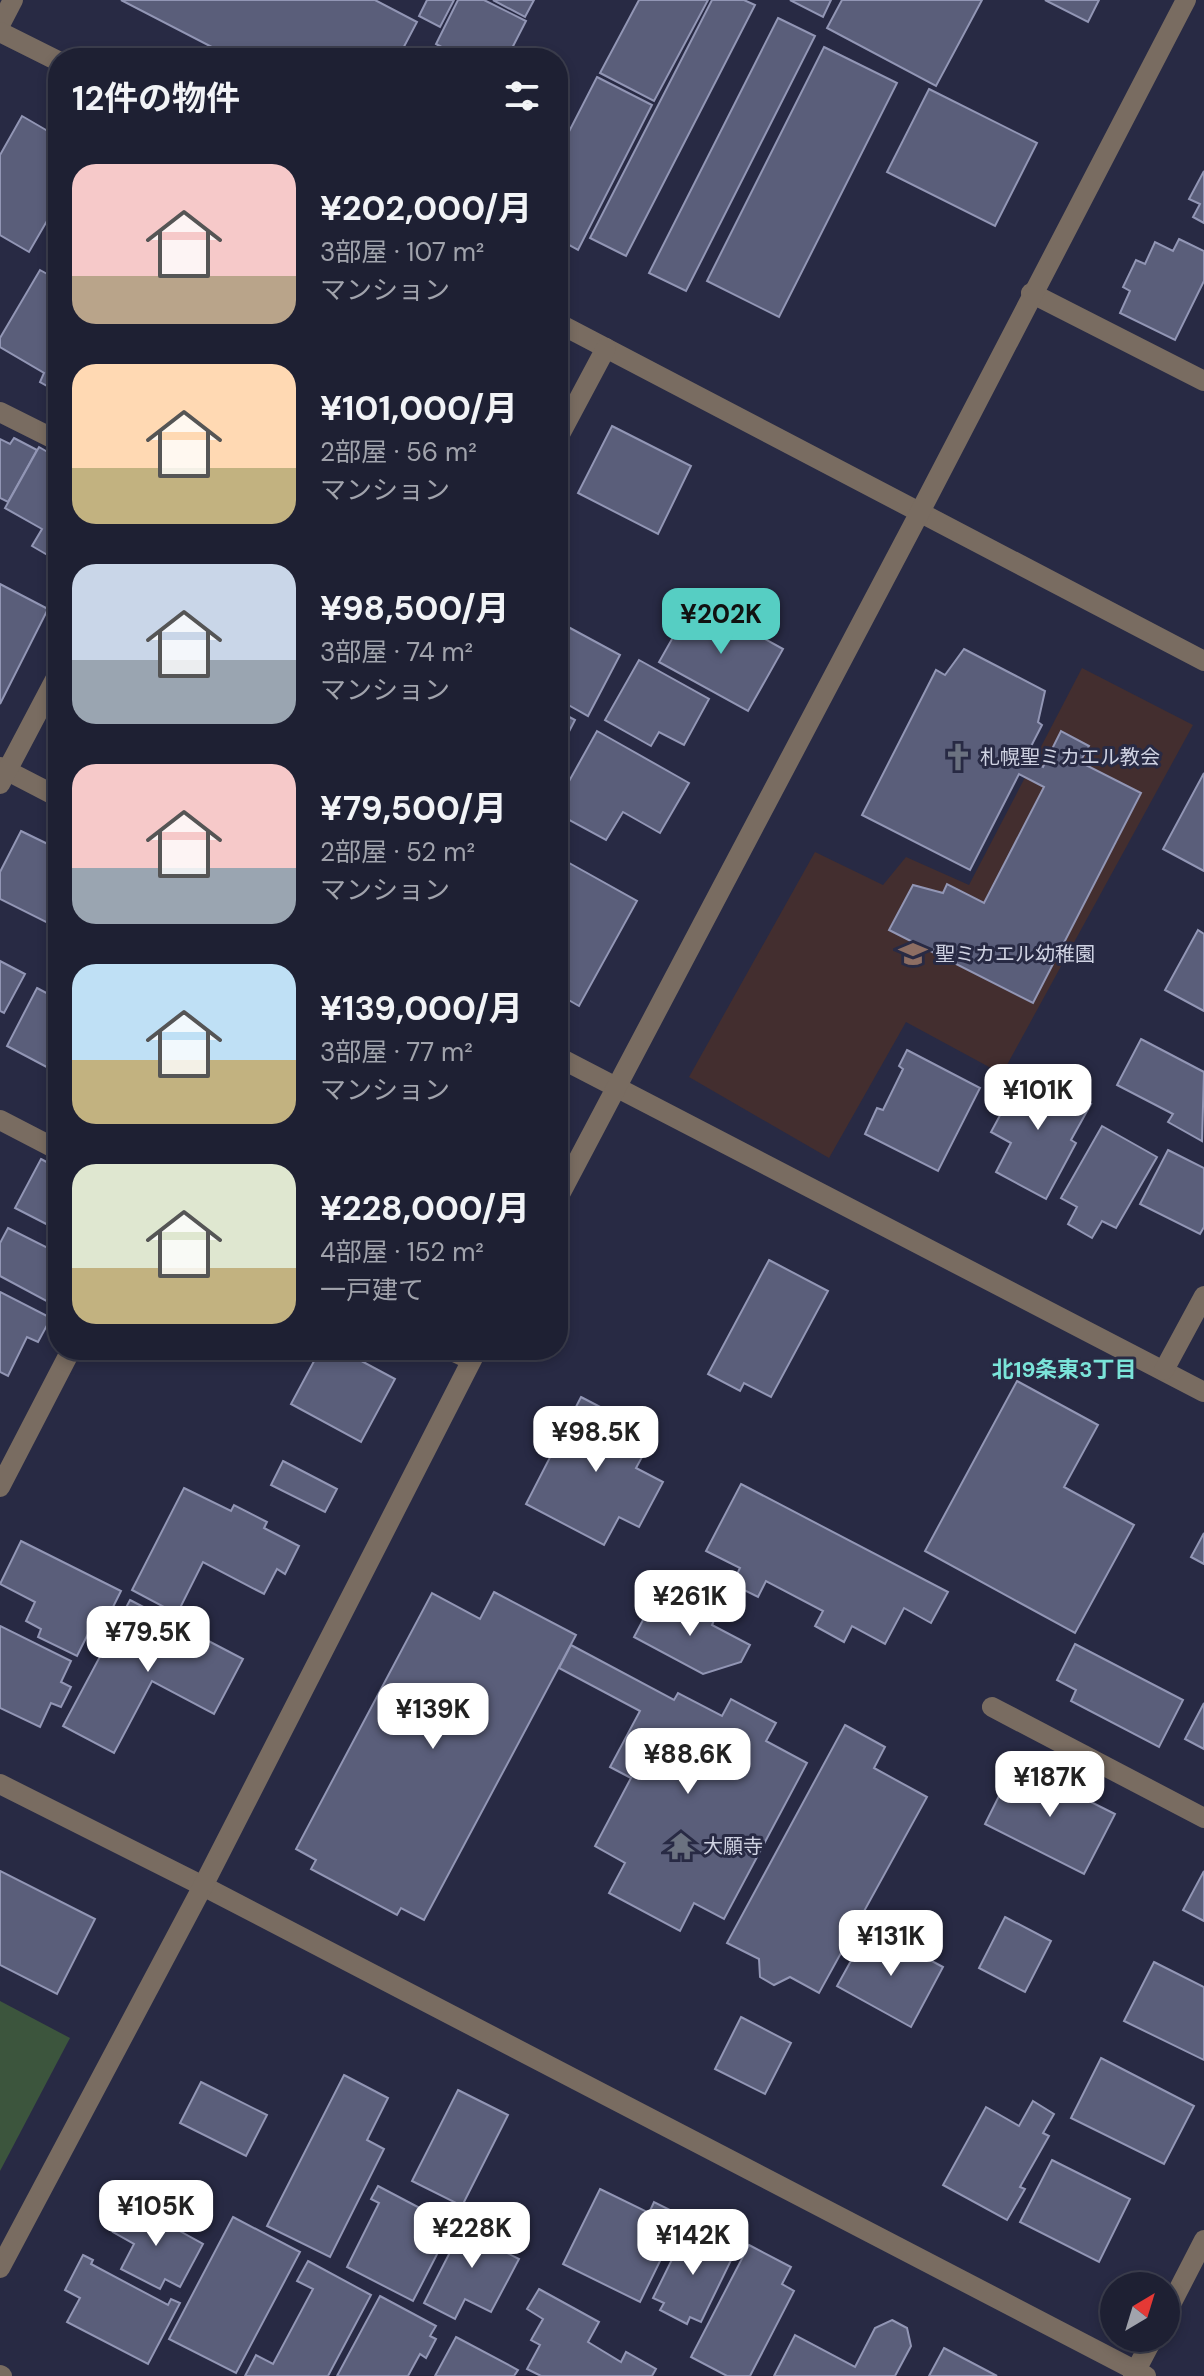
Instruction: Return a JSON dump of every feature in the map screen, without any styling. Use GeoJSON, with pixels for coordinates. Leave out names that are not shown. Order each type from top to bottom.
{"type":"FeatureCollection","features":[{"type":"Feature","properties":{"kind":"street"},"geometry":{"type":"LineString","coordinates":[[0,25],[13,0]]}},
{"type":"Feature","properties":{"kind":"street"},"geometry":{"type":"LineString","coordinates":[[568,1179],[1186,0]]}},
{"type":"Feature","properties":{"kind":"street"},"geometry":{"type":"LineString","coordinates":[[0,32],[48,56]]}},
{"type":"Feature","properties":{"kind":"street"},"geometry":{"type":"LineString","coordinates":[[1031,293],[1204,381]]}},
{"type":"Feature","properties":{"kind":"street"},"geometry":{"type":"LineString","coordinates":[[568,328],[1204,661]]}},
{"type":"Feature","properties":{"kind":"street"},"geometry":{"type":"LineString","coordinates":[[568,419],[606,348]]}},
{"type":"Feature","properties":{"kind":"street"},"geometry":{"type":"LineString","coordinates":[[0,412],[48,436]]}},
{"type":"Feature","properties":{"kind":"street"},"geometry":{"type":"LineString","coordinates":[[48,692],[2,774],[48,793]]}},
{"type":"Feature","properties":{"kind":"street"},"geometry":{"type":"LineString","coordinates":[[568,1062],[1204,1392]]}},
{"type":"Feature","properties":{"kind":"street"},"geometry":{"type":"LineString","coordinates":[[0,1120],[48,1145]]}},
{"type":"Feature","properties":{"kind":"street"},"geometry":{"type":"LineString","coordinates":[[1164,1370],[1204,1296]]}},
{"type":"Feature","properties":{"kind":"street"},"geometry":{"type":"LineString","coordinates":[[0,1487],[8,1453],[65,1360]]}},
{"type":"Feature","properties":{"kind":"street"},"geometry":{"type":"LineString","coordinates":[[0,2268],[203,1886],[471,1360]]}},
{"type":"Feature","properties":{"kind":"street"},"geometry":{"type":"LineString","coordinates":[[992,1707],[1204,1818]]}},
{"type":"Feature","properties":{"kind":"street"},"geometry":{"type":"LineString","coordinates":[[0,1784],[203,1886],[1138,2374],[1147,2352]]}},
{"type":"Feature","properties":{"kind":"street"},"geometry":{"type":"LineString","coordinates":[[1180,2287],[1204,2240]]}},
{"type":"Feature","properties":{"kind":"shaded area","name":"聖ミカエル幼稚園"},"geometry":{"type":"Polygon","coordinates":[[[1082,668],[1193,725],[1002,1074],[906,1022],[829,1158],[689,1077],[815,852],[883,885],[906,857],[969,885],[1082,668]]]}},
{"type":"Feature","properties":{"kind":"green space"},"geometry":{"type":"Polygon","coordinates":[[[0,2001],[70,2038],[0,2171],[0,2001]]]}},
{"type":"Feature","properties":{"kind":"building"},"geometry":{"type":"Polygon","coordinates":[[[121,0],[375,0],[417,22],[403,48],[214,48],[121,0]]]}},
{"type":"Feature","properties":{"kind":"building"},"geometry":{"type":"Polygon","coordinates":[[[427,0],[454,0],[440,27],[419,16],[427,0]]]}},
{"type":"Feature","properties":{"kind":"building"},"geometry":{"type":"Polygon","coordinates":[[[458,0],[484,0],[526,21],[512,48],[443,48],[436,44],[458,0]]]}},
{"type":"Feature","properties":{"kind":"building"},"geometry":{"type":"Polygon","coordinates":[[[493,0],[534,0],[525,17],[493,0]]]}},
{"type":"Feature","properties":{"kind":"building"},"geometry":{"type":"Polygon","coordinates":[[[639,0],[708,0],[654,101],[600,73],[639,0]]]}},
{"type":"Feature","properties":{"kind":"building"},"geometry":{"type":"Polygon","coordinates":[[[712,0],[744,0],[755,5],[626,256],[590,238],[712,0]]]}},
{"type":"Feature","properties":{"kind":"building"},"geometry":{"type":"Polygon","coordinates":[[[790,0],[831,0],[823,17],[790,0]]]}},
{"type":"Feature","properties":{"kind":"building"},"geometry":{"type":"Polygon","coordinates":[[[842,0],[982,0],[936,86],[827,28],[842,0]]]}},
{"type":"Feature","properties":{"kind":"building"},"geometry":{"type":"Polygon","coordinates":[[[1045,0],[1099,0],[1088,22],[1045,0]]]}},
{"type":"Feature","properties":{"kind":"building"},"geometry":{"type":"Polygon","coordinates":[[[778,18],[815,36],[686,291],[649,273],[778,18]]]}},
{"type":"Feature","properties":{"kind":"building"},"geometry":{"type":"Polygon","coordinates":[[[824,47],[897,83],[779,317],[707,281],[824,47]]]}},
{"type":"Feature","properties":{"kind":"building"},"geometry":{"type":"Polygon","coordinates":[[[597,77],[652,105],[578,250],[568,244],[568,134],[597,77]]]}},
{"type":"Feature","properties":{"kind":"building"},"geometry":{"type":"Polygon","coordinates":[[[929,89],[1037,143],[995,226],[887,172],[929,89]]]}},
{"type":"Feature","properties":{"kind":"building"},"geometry":{"type":"Polygon","coordinates":[[[22,116],[48,131],[48,219],[29,252],[0,235],[0,155],[22,116]]]}},
{"type":"Feature","properties":{"kind":"building"},"geometry":{"type":"Polygon","coordinates":[[[1204,171],[1204,223],[1193,217],[1200,204],[1189,199],[1204,171]]]}},
{"type":"Feature","properties":{"kind":"building"},"geometry":{"type":"Polygon","coordinates":[[[1179,239],[1204,251],[1204,281],[1175,340],[1120,313],[1130,291],[1123,287],[1136,260],[1145,264],[1155,242],[1173,251],[1179,239]]]}},
{"type":"Feature","properties":{"kind":"building"},"geometry":{"type":"Polygon","coordinates":[[[40,270],[48,274],[48,386],[40,382],[44,373],[0,347],[0,338],[40,270]]]}},
{"type":"Feature","properties":{"kind":"building"},"geometry":{"type":"Polygon","coordinates":[[[612,426],[691,466],[658,534],[578,493],[612,426]]]}},
{"type":"Feature","properties":{"kind":"building"},"geometry":{"type":"Polygon","coordinates":[[[14,438],[37,450],[8,502],[0,498],[0,439],[10,444],[14,438]]]}},
{"type":"Feature","properties":{"kind":"building"},"geometry":{"type":"Polygon","coordinates":[[[39,447],[48,452],[48,555],[32,546],[42,529],[5,508],[39,447]]]}},
{"type":"Feature","properties":{"kind":"building"},"geometry":{"type":"Polygon","coordinates":[[[0,584],[48,609],[0,704],[0,584]]]}},
{"type":"Feature","properties":{"kind":"building"},"geometry":{"type":"Polygon","coordinates":[[[694,600],[783,649],[748,711],[659,662],[694,600]]]}},
{"type":"Feature","properties":{"kind":"building"},"geometry":{"type":"Polygon","coordinates":[[[568,627],[620,655],[588,716],[568,705],[568,627]]]}},
{"type":"Feature","properties":{"kind":"building"},"geometry":{"type":"Polygon","coordinates":[[[964,649],[1045,691],[1038,722],[1042,725],[1025,758],[1043,767],[1061,731],[1089,746],[1080,762],[1141,793],[1033,1003],[889,930],[913,885],[943,893],[947,884],[984,903],[1044,787],[1019,774],[970,870],[862,815],[936,670],[945,675],[964,649]]]}},
{"type":"Feature","properties":{"kind":"building"},"geometry":{"type":"Polygon","coordinates":[[[639,660],[709,699],[684,745],[659,732],[651,746],[605,720],[639,660]]]}},
{"type":"Feature","properties":{"kind":"building"},"geometry":{"type":"Polygon","coordinates":[[[568,716],[575,720],[568,734],[568,716]]]}},
{"type":"Feature","properties":{"kind":"building"},"geometry":{"type":"Polygon","coordinates":[[[597,731],[689,783],[660,833],[623,812],[606,840],[568,819],[568,783],[597,731]]]}},
{"type":"Feature","properties":{"kind":"building"},"geometry":{"type":"Polygon","coordinates":[[[1204,773],[1204,871],[1163,849],[1204,773]]]}},
{"type":"Feature","properties":{"kind":"building"},"geometry":{"type":"Polygon","coordinates":[[[21,831],[48,844],[48,923],[0,899],[0,872],[21,831]]]}},
{"type":"Feature","properties":{"kind":"building"},"geometry":{"type":"Polygon","coordinates":[[[568,862],[637,901],[579,1006],[568,1000],[568,862]]]}},
{"type":"Feature","properties":{"kind":"building"},"geometry":{"type":"Polygon","coordinates":[[[1198,930],[1204,934],[1204,1011],[1165,990],[1198,930]]]}},
{"type":"Feature","properties":{"kind":"building"},"geometry":{"type":"Polygon","coordinates":[[[0,961],[25,974],[4,1013],[0,1011],[0,961]]]}},
{"type":"Feature","properties":{"kind":"building"},"geometry":{"type":"Polygon","coordinates":[[[37,988],[48,994],[48,1068],[7,1046],[37,988]]]}},
{"type":"Feature","properties":{"kind":"building"},"geometry":{"type":"Polygon","coordinates":[[[1141,1039],[1204,1072],[1202,1141],[1168,1122],[1173,1114],[1117,1085],[1141,1039]]]}},
{"type":"Feature","properties":{"kind":"building"},"geometry":{"type":"Polygon","coordinates":[[[907,1050],[980,1088],[938,1171],[865,1134],[877,1108],[883,1110],[903,1069],[899,1066],[907,1050]]]}},
{"type":"Feature","properties":{"kind":"building"},"geometry":{"type":"Polygon","coordinates":[[[1025,1069],[1091,1104],[1071,1140],[1076,1143],[1046,1199],[996,1172],[1011,1143],[991,1132],[1025,1069]]]}},
{"type":"Feature","properties":{"kind":"building"},"geometry":{"type":"Polygon","coordinates":[[[1102,1126],[1157,1157],[1116,1228],[1102,1221],[1092,1238],[1068,1224],[1077,1207],[1061,1198],[1102,1126]]]}},
{"type":"Feature","properties":{"kind":"building"},"geometry":{"type":"Polygon","coordinates":[[[1168,1150],[1204,1168],[1204,1227],[1200,1234],[1140,1204],[1168,1150]]]}},
{"type":"Feature","properties":{"kind":"building"},"geometry":{"type":"Polygon","coordinates":[[[41,1159],[48,1163],[48,1225],[15,1208],[41,1159]]]}},
{"type":"Feature","properties":{"kind":"building"},"geometry":{"type":"Polygon","coordinates":[[[8,1228],[48,1248],[48,1302],[0,1276],[0,1243],[8,1228]]]}},
{"type":"Feature","properties":{"kind":"building"},"geometry":{"type":"Polygon","coordinates":[[[769,1260],[828,1291],[771,1397],[744,1383],[740,1391],[708,1374],[769,1260]]]}},
{"type":"Feature","properties":{"kind":"building"},"geometry":{"type":"Polygon","coordinates":[[[0,1292],[48,1316],[48,1324],[38,1342],[27,1337],[8,1376],[0,1372],[0,1292]]]}},
{"type":"Feature","properties":{"kind":"building"},"geometry":{"type":"Polygon","coordinates":[[[315,1360],[360,1360],[395,1379],[361,1442],[291,1404],[315,1360]]]}},
{"type":"Feature","properties":{"kind":"building"},"geometry":{"type":"Polygon","coordinates":[[[1017,1381],[1098,1425],[1064,1487],[1134,1525],[1075,1633],[925,1551],[1017,1381]]]}},
{"type":"Feature","properties":{"kind":"building"},"geometry":{"type":"Polygon","coordinates":[[[581,1397],[654,1435],[636,1468],[663,1482],[639,1527],[619,1517],[604,1545],[526,1504],[581,1397]]]}},
{"type":"Feature","properties":{"kind":"building"},"geometry":{"type":"Polygon","coordinates":[[[283,1461],[337,1489],[325,1512],[271,1485],[283,1461]]]}},
{"type":"Feature","properties":{"kind":"building"},"geometry":{"type":"Polygon","coordinates":[[[741,1484],[948,1592],[931,1623],[904,1608],[885,1644],[852,1626],[844,1642],[815,1626],[823,1611],[766,1581],[758,1597],[732,1584],[740,1568],[706,1551],[741,1484]]]}},
{"type":"Feature","properties":{"kind":"building"},"geometry":{"type":"Polygon","coordinates":[[[184,1488],[231,1511],[234,1505],[267,1522],[264,1528],[299,1546],[285,1574],[277,1569],[264,1594],[203,1562],[177,1614],[132,1590],[184,1488]]]}},
{"type":"Feature","properties":{"kind":"building"},"geometry":{"type":"Polygon","coordinates":[[[1204,1533],[1204,1564],[1191,1557],[1204,1533]]]}},
{"type":"Feature","properties":{"kind":"building"},"geometry":{"type":"Polygon","coordinates":[[[21,1541],[121,1591],[99,1635],[90,1630],[77,1656],[38,1637],[41,1629],[26,1621],[35,1602],[0,1584],[21,1541]]]}},
{"type":"Feature","properties":{"kind":"building"},"geometry":{"type":"Polygon","coordinates":[[[494,1592],[576,1635],[424,1920],[401,1908],[397,1915],[311,1869],[316,1860],[296,1849],[432,1593],[480,1619],[494,1592]]]}},
{"type":"Feature","properties":{"kind":"building"},"geometry":{"type":"Polygon","coordinates":[[[679,1599],[715,1618],[712,1625],[750,1645],[741,1662],[703,1674],[634,1637],[653,1601],[672,1612],[679,1599]]]}},
{"type":"Feature","properties":{"kind":"building"},"geometry":{"type":"Polygon","coordinates":[[[130,1600],[243,1659],[214,1714],[152,1681],[114,1753],[63,1726],[130,1600]]]}},
{"type":"Feature","properties":{"kind":"building"},"geometry":{"type":"Polygon","coordinates":[[[0,1626],[71,1661],[61,1682],[71,1687],[61,1707],[51,1703],[40,1727],[0,1708],[0,1626]]]}},
{"type":"Feature","properties":{"kind":"building"},"geometry":{"type":"Polygon","coordinates":[[[1075,1644],[1183,1700],[1159,1747],[1071,1701],[1076,1690],[1057,1680],[1075,1644]]]}},
{"type":"Feature","properties":{"kind":"building"},"geometry":{"type":"Polygon","coordinates":[[[571,1645],[674,1700],[678,1693],[722,1716],[731,1699],[776,1723],[766,1741],[807,1763],[724,1919],[694,1903],[680,1931],[609,1893],[625,1863],[595,1846],[631,1778],[610,1767],[640,1711],[559,1668],[571,1645]]]}},
{"type":"Feature","properties":{"kind":"building"},"geometry":{"type":"Polygon","coordinates":[[[1204,1703],[1204,1749],[1185,1739],[1204,1703]]]}},
{"type":"Feature","properties":{"kind":"building"},"geometry":{"type":"Polygon","coordinates":[[[845,1725],[885,1747],[874,1768],[927,1797],[819,1993],[790,1977],[774,1985],[760,1977],[759,1959],[727,1943],[845,1725]]]}},
{"type":"Feature","properties":{"kind":"building"},"geometry":{"type":"Polygon","coordinates":[[[1015,1764],[1115,1814],[1084,1874],[985,1824],[1015,1764]]]}},
{"type":"Feature","properties":{"kind":"building"},"geometry":{"type":"Polygon","coordinates":[[[0,1871],[95,1919],[57,1994],[0,1965],[0,1871]]]}},
{"type":"Feature","properties":{"kind":"building"},"geometry":{"type":"Polygon","coordinates":[[[1204,1871],[1204,1921],[1183,1910],[1204,1871]]]}},
{"type":"Feature","properties":{"kind":"building"},"geometry":{"type":"Polygon","coordinates":[[[1005,1917],[1051,1941],[1025,1992],[979,1968],[1005,1917]]]}},
{"type":"Feature","properties":{"kind":"building"},"geometry":{"type":"Polygon","coordinates":[[[874,1930],[943,1967],[911,2027],[837,1986],[857,1950],[862,1953],[874,1930]]]}},
{"type":"Feature","properties":{"kind":"building"},"geometry":{"type":"Polygon","coordinates":[[[1154,1962],[1204,1987],[1204,2060],[1124,2021],[1154,1962]]]}},
{"type":"Feature","properties":{"kind":"building"},"geometry":{"type":"Polygon","coordinates":[[[741,2017],[791,2043],[765,2094],[715,2069],[741,2017]]]}},
{"type":"Feature","properties":{"kind":"building"},"geometry":{"type":"Polygon","coordinates":[[[1101,2058],[1194,2106],[1164,2164],[1071,2118],[1101,2058]]]}},
{"type":"Feature","properties":{"kind":"building"},"geometry":{"type":"Polygon","coordinates":[[[344,2075],[388,2098],[367,2140],[384,2149],[330,2257],[267,2226],[344,2075]]]}},
{"type":"Feature","properties":{"kind":"building"},"geometry":{"type":"Polygon","coordinates":[[[201,2082],[267,2115],[246,2156],[180,2123],[201,2082]]]}},
{"type":"Feature","properties":{"kind":"building"},"geometry":{"type":"Polygon","coordinates":[[[458,2090],[508,2115],[462,2206],[412,2181],[458,2090]]]}},
{"type":"Feature","properties":{"kind":"building"},"geometry":{"type":"Polygon","coordinates":[[[1033,2101],[1054,2114],[1043,2133],[1049,2136],[1020,2187],[1025,2189],[1007,2220],[943,2185],[986,2107],[1019,2126],[1033,2101]]]}},
{"type":"Feature","properties":{"kind":"building"},"geometry":{"type":"Polygon","coordinates":[[[1052,2160],[1130,2199],[1099,2262],[1020,2222],[1052,2160]]]}},
{"type":"Feature","properties":{"kind":"building"},"geometry":{"type":"Polygon","coordinates":[[[378,2186],[452,2225],[413,2301],[347,2267],[379,2203],[371,2199],[378,2186]]]}},
{"type":"Feature","properties":{"kind":"building"},"geometry":{"type":"Polygon","coordinates":[[[600,2189],[649,2213],[654,2202],[682,2216],[640,2302],[563,2264],[600,2189]]]}},
{"type":"Feature","properties":{"kind":"building"},"geometry":{"type":"Polygon","coordinates":[[[129,2203],[203,2244],[180,2287],[165,2279],[160,2289],[121,2269],[134,2244],[113,2232],[129,2203]]]}},
{"type":"Feature","properties":{"kind":"building"},"geometry":{"type":"Polygon","coordinates":[[[470,2213],[500,2229],[491,2245],[519,2259],[491,2312],[465,2299],[455,2319],[424,2303],[470,2213]]]}},
{"type":"Feature","properties":{"kind":"building"},"geometry":{"type":"Polygon","coordinates":[[[233,2217],[300,2252],[236,2373],[169,2339],[233,2217]]]}},
{"type":"Feature","properties":{"kind":"building"},"geometry":{"type":"Polygon","coordinates":[[[687,2229],[735,2252],[701,2322],[690,2317],[687,2324],[660,2310],[664,2303],[653,2298],[687,2229]]]}},
{"type":"Feature","properties":{"kind":"building"},"geometry":{"type":"Polygon","coordinates":[[[749,2245],[791,2267],[782,2284],[794,2291],[750,2376],[727,2376],[691,2357],[749,2245]]]}},
{"type":"Feature","properties":{"kind":"building"},"geometry":{"type":"Polygon","coordinates":[[[83,2255],[93,2260],[91,2264],[168,2305],[171,2299],[180,2303],[148,2364],[67,2322],[80,2298],[65,2290],[83,2255]]]}},
{"type":"Feature","properties":{"kind":"building"},"geometry":{"type":"Polygon","coordinates":[[[308,2261],[371,2295],[328,2376],[245,2376],[256,2355],[273,2364],[313,2289],[297,2281],[308,2261]]]}},
{"type":"Feature","properties":{"kind":"building"},"geometry":{"type":"Polygon","coordinates":[[[539,2289],[599,2322],[588,2342],[621,2362],[626,2352],[656,2369],[652,2376],[541,2376],[527,2369],[540,2345],[531,2340],[543,2319],[527,2309],[539,2289]]]}},
{"type":"Feature","properties":{"kind":"building"},"geometry":{"type":"Polygon","coordinates":[[[380,2296],[436,2326],[430,2336],[436,2339],[426,2358],[420,2354],[408,2376],[337,2376],[380,2296]]]}},
{"type":"Feature","properties":{"kind":"building"},"geometry":{"type":"Polygon","coordinates":[[[892,2320],[907,2328],[911,2346],[895,2376],[774,2376],[795,2335],[855,2367],[875,2328],[892,2320]]]}},
{"type":"Feature","properties":{"kind":"building"},"geometry":{"type":"Polygon","coordinates":[[[456,2337],[518,2370],[514,2376],[435,2376],[456,2337]]]}},
{"type":"Feature","properties":{"kind":"building"},"geometry":{"type":"Polygon","coordinates":[[[944,2348],[997,2376],[929,2376],[944,2348]]]}},
{"type":"Feature","properties":{"kind":"place","name":"札幌聖ミカエル教会"},"geometry":{"type":"Point","coordinates":[958,757]}},
{"type":"Feature","properties":{"kind":"place","name":"聖ミカエル幼稚園"},"geometry":{"type":"Point","coordinates":[913,954]}},
{"type":"Feature","properties":{"kind":"place","name":"大願寺"},"geometry":{"type":"Point","coordinates":[681,1846]}},
{"type":"Feature","properties":{"kind":"district","name":"北19条東3丁目"},"geometry":{"type":"Point","coordinates":[1064,1369]}}]}
